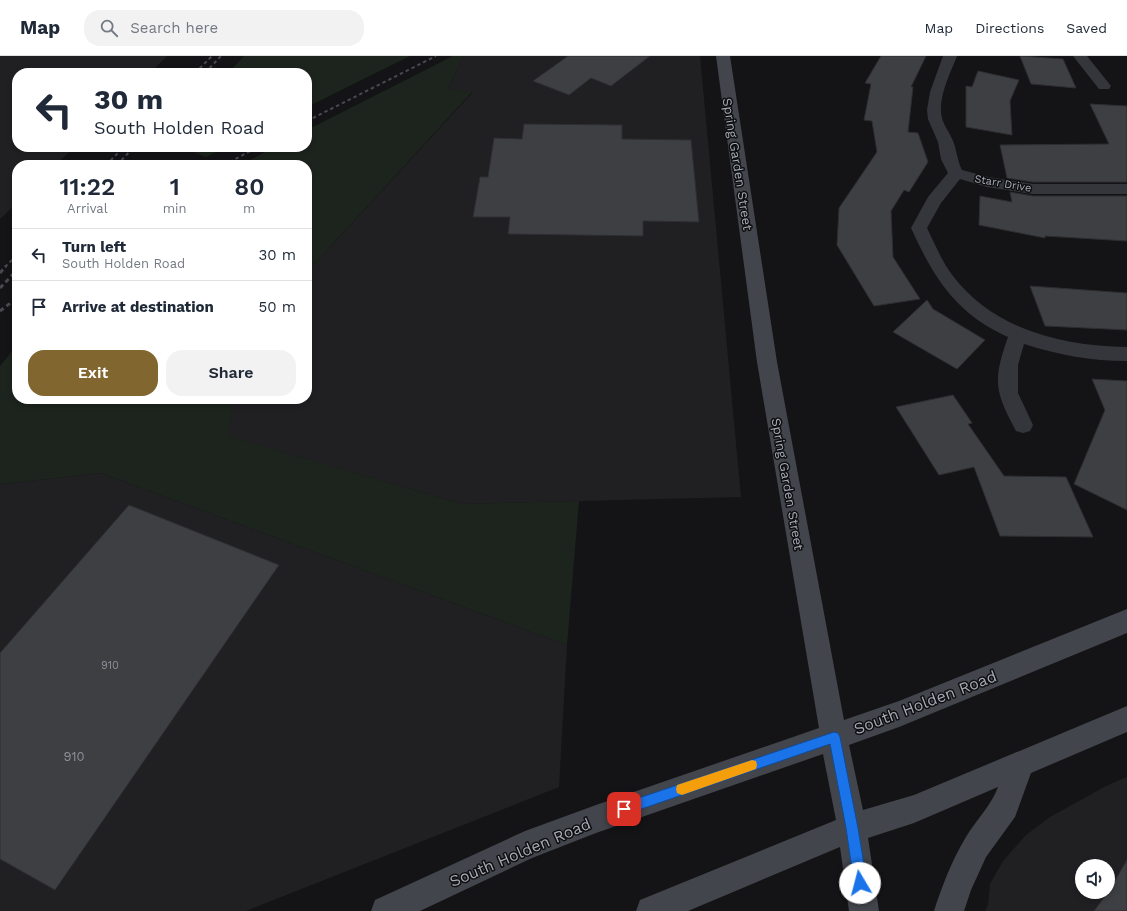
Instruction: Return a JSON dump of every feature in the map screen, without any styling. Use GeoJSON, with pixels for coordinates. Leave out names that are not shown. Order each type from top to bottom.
{"type":"FeatureCollection","features":[{"type":"Feature","properties":{"kind":"main road","name":"Spring Garden Street"},"geometry":{"type":"LineString","coordinates":[[723,56],[767,362],[824,688],[852,828],[864,911]]}},
{"type":"Feature","properties":{"kind":"main road","name":"South Holden Road"},"geometry":{"type":"LineString","coordinates":[[386,911],[525,846],[596,819],[900,714],[1127,621]]}},
{"type":"Feature","properties":{"kind":"main road"},"geometry":{"type":"LineString","coordinates":[[651,911],[852,828],[914,809],[1127,719]]}},
{"type":"Feature","properties":{"kind":"main road"},"geometry":{"type":"LineString","coordinates":[[949,911],[957,886],[976,847],[1005,807],[1021,764]]}},
{"type":"Feature","properties":{"kind":"street","name":"Starr Drive"},"geometry":{"type":"LineString","coordinates":[[950,56],[936,92],[934,110],[935,119],[946,142],[949,159],[956,173],[986,182],[1033,189],[1127,189]]}},
{"type":"Feature","properties":{"kind":"street"},"geometry":{"type":"LineString","coordinates":[[1080,56],[1104,86]]}},
{"type":"Feature","properties":{"kind":"street"},"geometry":{"type":"LineString","coordinates":[[956,173],[934,201],[919,228],[932,256],[948,282],[962,297],[987,318],[1018,334],[1046,344],[1080,351],[1127,354]]}},
{"type":"Feature","properties":{"kind":"street"},"geometry":{"type":"LineString","coordinates":[[1018,334],[1008,365],[1008,393],[1023,425]]}},
{"type":"Feature","properties":{"kind":"shaded area"},"geometry":{"type":"Polygon","coordinates":[[[0,56],[167,56],[155,68],[12,68],[12,152],[69,152],[61,160],[12,160],[12,208],[0,219],[0,56]]]}},
{"type":"Feature","properties":{"kind":"shaded area"},"geometry":{"type":"Polygon","coordinates":[[[244,56],[410,56],[312,105],[312,68],[233,68],[244,56]]]}},
{"type":"Feature","properties":{"kind":"shaded area"},"geometry":{"type":"Polygon","coordinates":[[[453,56],[463,56],[448,89],[472,92],[312,267],[312,160],[250,160],[265,152],[312,152],[312,127],[453,56]]]}},
{"type":"Feature","properties":{"kind":"shaded area"},"geometry":{"type":"Polygon","coordinates":[[[463,56],[700,56],[741,497],[462,504],[227,436],[233,404],[312,404],[312,267],[472,93],[448,89],[463,56]]]}},
{"type":"Feature","properties":{"kind":"shaded area"},"geometry":{"type":"Polygon","coordinates":[[[194,152],[216,152],[206,157],[194,152]]]}},
{"type":"Feature","properties":{"kind":"shaded area"},"geometry":{"type":"Polygon","coordinates":[[[12,351],[12,404],[233,404],[228,436],[462,504],[579,501],[567,645],[101,473],[0,484],[0,366],[12,351]]]}},
{"type":"Feature","properties":{"kind":"shaded area"},"geometry":{"type":"Polygon","coordinates":[[[101,473],[567,645],[559,787],[246,911],[0,911],[0,484],[101,473]]]}},
{"type":"Feature","properties":{"kind":"shaded area"},"geometry":{"type":"Polygon","coordinates":[[[1127,777],[1127,911],[985,911],[988,905],[990,884],[1003,861],[1026,835],[1050,817],[1106,786],[1127,777]]]}},
{"type":"Feature","properties":{"kind":"building"},"geometry":{"type":"Polygon","coordinates":[[[568,56],[650,56],[611,86],[591,78],[569,95],[533,81],[568,56]]]}},
{"type":"Feature","properties":{"kind":"building"},"geometry":{"type":"Polygon","coordinates":[[[881,56],[926,56],[911,87],[913,87],[908,132],[918,133],[928,162],[909,192],[904,190],[891,211],[893,257],[920,299],[874,306],[837,245],[839,208],[877,152],[872,121],[864,120],[871,84],[865,83],[881,56]]]}},
{"type":"Feature","properties":{"kind":"building"},"geometry":{"type":"Polygon","coordinates":[[[1020,56],[1063,59],[1076,88],[1031,84],[1020,56]]]}},
{"type":"Feature","properties":{"kind":"building"},"geometry":{"type":"Polygon","coordinates":[[[978,71],[1019,80],[1010,101],[1012,135],[966,127],[966,86],[972,87],[978,71]]]}},
{"type":"Feature","properties":{"kind":"building"},"geometry":{"type":"Polygon","coordinates":[[[1090,104],[1127,106],[1127,182],[1033,182],[1007,178],[1000,145],[1109,144],[1090,104]]]}},
{"type":"Feature","properties":{"kind":"building"},"geometry":{"type":"Polygon","coordinates":[[[524,124],[622,125],[622,139],[691,140],[699,222],[643,221],[643,236],[508,234],[510,217],[473,217],[480,177],[488,177],[494,138],[522,139],[524,124]]]}},
{"type":"Feature","properties":{"kind":"building"},"geometry":{"type":"Polygon","coordinates":[[[1010,192],[1033,196],[1127,196],[1127,241],[1045,236],[1045,238],[979,225],[980,196],[1012,202],[1010,192]]]}},
{"type":"Feature","properties":{"kind":"building"},"geometry":{"type":"Polygon","coordinates":[[[1030,286],[1127,293],[1127,330],[1045,326],[1030,286]]]}},
{"type":"Feature","properties":{"kind":"building"},"geometry":{"type":"Polygon","coordinates":[[[927,300],[933,309],[985,340],[957,369],[893,332],[927,300]]]}},
{"type":"Feature","properties":{"kind":"building"},"geometry":{"type":"Polygon","coordinates":[[[1092,379],[1127,381],[1127,510],[1074,484],[1105,410],[1092,379]]]}},
{"type":"Feature","properties":{"kind":"building"},"geometry":{"type":"Polygon","coordinates":[[[953,395],[972,423],[968,424],[1004,476],[1066,477],[1093,537],[1000,536],[974,467],[939,475],[896,407],[953,395]]]}},
{"type":"Feature","properties":{"kind":"building"},"geometry":{"type":"Polygon","coordinates":[[[129,505],[279,565],[55,890],[0,859],[0,653],[129,505]]]}},
{"type":"Feature","properties":{"kind":"building"},"geometry":{"type":"Polygon","coordinates":[[[1127,860],[1127,911],[1094,911],[1103,899],[1115,899],[1115,880],[1127,860]]]}},
{"type":"Feature","properties":{"kind":"railway"},"geometry":{"type":"LineString","coordinates":[[200,68],[212,56]]}},
{"type":"Feature","properties":{"kind":"railway"},"geometry":{"type":"LineString","coordinates":[[210,68],[221,56]]}},
{"type":"Feature","properties":{"kind":"railway"},"geometry":{"type":"LineString","coordinates":[[312,118],[436,56]]}},
{"type":"Feature","properties":{"kind":"railway"},"geometry":{"type":"LineString","coordinates":[[111,160],[119,152]]}},
{"type":"Feature","properties":{"kind":"railway"},"geometry":{"type":"LineString","coordinates":[[122,160],[129,152]]}},
{"type":"Feature","properties":{"kind":"railway"},"geometry":{"type":"LineString","coordinates":[[233,160],[249,152]]}},
{"type":"Feature","properties":{"kind":"railway"},"geometry":{"type":"LineString","coordinates":[[6,266],[12,260]]}},
{"type":"Feature","properties":{"kind":"railway"},"geometry":{"type":"LineString","coordinates":[[0,273],[6,266]]}},
{"type":"Feature","properties":{"kind":"railway"},"geometry":{"type":"LineString","coordinates":[[0,288],[12,275]]}},
{"type":"Feature","properties":{"kind":"railway"},"geometry":{"type":"LineString","coordinates":[[0,311],[12,302]]}},
{"type":"Feature","properties":{"kind":"slow traffic"},"geometry":{"type":"LineString","coordinates":[[682,789],[752,765]]}},
{"type":"Feature","properties":{"kind":"route"},"geometry":{"type":"LineString","coordinates":[[624,809],[834,737],[852,828],[860,883]]}}]}
